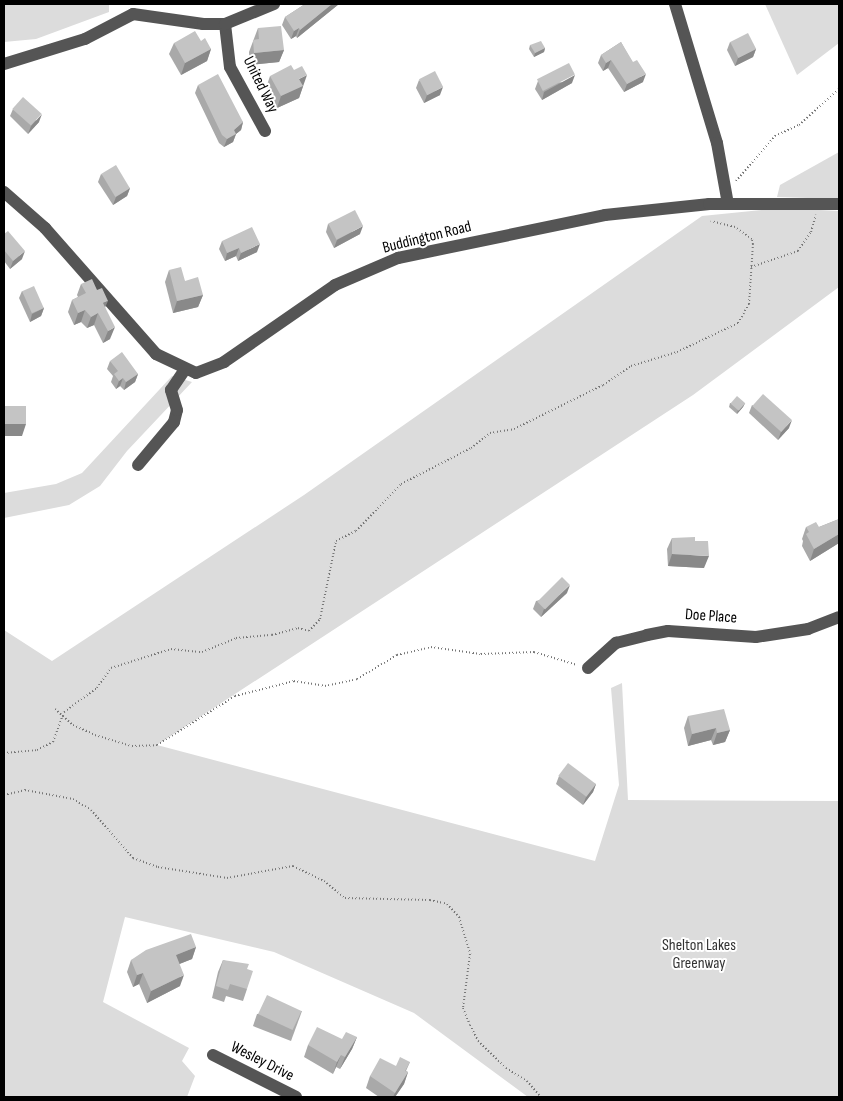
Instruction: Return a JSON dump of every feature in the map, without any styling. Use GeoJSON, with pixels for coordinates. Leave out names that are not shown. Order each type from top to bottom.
{"type":"FeatureCollection","features":[{"type":"Feature","properties":{"kind":"street"},"geometry":{"type":"LineString","coordinates":[[4,64],[85,39],[132,9],[203,24],[225,24],[274,4]]}},
{"type":"Feature","properties":{"kind":"street"},"geometry":{"type":"LineString","coordinates":[[675,4],[717,143],[727,198]]}},
{"type":"Feature","properties":{"kind":"street","name":"United Way"},"geometry":{"type":"LineString","coordinates":[[225,24],[230,67],[265,131]]}},
{"type":"Feature","properties":{"kind":"street"},"geometry":{"type":"LineString","coordinates":[[4,57],[18,61]]}},
{"type":"Feature","properties":{"kind":"street","name":"Buddington Road"},"geometry":{"type":"LineString","coordinates":[[4,192],[45,228],[156,354],[196,373],[224,362],[336,285],[398,258],[605,215],[727,198],[839,204]]}},
{"type":"Feature","properties":{"kind":"street"},"geometry":{"type":"LineString","coordinates":[[138,465],[174,422],[177,410],[171,390],[185,369]]}},
{"type":"Feature","properties":{"kind":"street","name":"Doe Place"},"geometry":{"type":"LineString","coordinates":[[588,668],[616,644],[647,635],[677,631],[756,637],[808,629],[839,617]]}},
{"type":"Feature","properties":{"kind":"street","name":"Wesley Drive"},"geometry":{"type":"LineString","coordinates":[[213,1055],[296,1097]]}},
{"type":"Feature","properties":{"kind":"path"},"geometry":{"type":"LineString","coordinates":[[727,198],[775,136],[799,126],[839,89]]}},
{"type":"Feature","properties":{"kind":"path"},"geometry":{"type":"LineString","coordinates":[[751,267],[798,250],[811,232],[818,203]]}},
{"type":"Feature","properties":{"kind":"path"},"geometry":{"type":"LineString","coordinates":[[4,753],[47,746],[52,742],[63,716],[70,706],[97,688],[111,668],[146,655],[172,649],[202,652],[236,638],[313,628],[320,619],[336,541],[356,531],[401,484],[471,448],[490,434],[514,429],[603,385],[639,362],[647,361],[721,333],[738,323],[749,304],[752,239],[726,223],[711,222]]}},
{"type":"Feature","properties":{"kind":"path"},"geometry":{"type":"LineString","coordinates":[[55,709],[73,725],[104,738],[132,746],[157,745],[235,696],[294,681],[325,686],[357,679],[397,655],[431,647],[481,654],[534,652],[588,668]]}},
{"type":"Feature","properties":{"kind":"path"},"geometry":{"type":"LineString","coordinates":[[4,666],[4,678]]}},
{"type":"Feature","properties":{"kind":"path"},"geometry":{"type":"LineString","coordinates":[[4,795],[25,790],[73,799],[91,810],[134,858],[158,866],[227,878],[293,866],[324,881],[344,898],[430,900],[447,904],[459,917],[470,954],[463,1008],[470,1025],[478,1041],[506,1068],[527,1081],[541,1097]]}},
{"type":"Feature","properties":{"kind":"green space"},"geometry":{"type":"Polygon","coordinates":[[[4,4],[109,4],[109,12],[36,39],[4,42],[4,4]]]}},
{"type":"Feature","properties":{"kind":"green space"},"geometry":{"type":"Polygon","coordinates":[[[765,4],[839,4],[839,43],[797,75],[765,4]]]}},
{"type":"Feature","properties":{"kind":"green space"},"geometry":{"type":"Polygon","coordinates":[[[839,152],[839,199],[777,197],[780,185],[839,152]]]}},
{"type":"Feature","properties":{"kind":"green space","name":"Shelton Lakes Greenway"},"geometry":{"type":"Polygon","coordinates":[[[782,208],[839,211],[839,287],[693,395],[157,745],[595,861],[619,785],[611,688],[622,683],[628,800],[839,801],[839,1097],[528,1097],[414,1013],[274,952],[125,917],[103,1002],[189,1048],[182,1061],[195,1076],[187,1097],[4,1097],[4,630],[52,661],[304,495],[702,216],[782,208]]]}},
{"type":"Feature","properties":{"kind":"green space"},"geometry":{"type":"Polygon","coordinates":[[[172,376],[192,382],[127,451],[100,486],[69,505],[4,518],[4,493],[56,484],[82,473],[172,376]]]}},
{"type":"Feature","properties":{"kind":"building"},"geometry":{"type":"Polygon","coordinates":[[[305,4],[332,4],[300,30],[299,28],[294,31],[285,17],[305,4]]]}},
{"type":"Feature","properties":{"kind":"building"},"geometry":{"type":"Polygon","coordinates":[[[281,26],[284,50],[254,53],[253,40],[259,39],[258,28],[281,26]]]}},
{"type":"Feature","properties":{"kind":"building"},"geometry":{"type":"Polygon","coordinates":[[[195,31],[201,41],[205,38],[211,49],[185,63],[174,43],[195,31]]]}},
{"type":"Feature","properties":{"kind":"building"},"geometry":{"type":"Polygon","coordinates":[[[748,33],[756,49],[738,58],[730,42],[748,33]]]}},
{"type":"Feature","properties":{"kind":"building"},"geometry":{"type":"Polygon","coordinates":[[[541,41],[545,48],[535,53],[530,45],[541,41]]]}},
{"type":"Feature","properties":{"kind":"building"},"geometry":{"type":"Polygon","coordinates":[[[621,42],[633,62],[637,60],[646,74],[627,84],[611,60],[606,63],[601,55],[621,42]]]}},
{"type":"Feature","properties":{"kind":"building"},"geometry":{"type":"Polygon","coordinates":[[[569,63],[575,75],[543,91],[537,79],[569,63]]]}},
{"type":"Feature","properties":{"kind":"building"},"geometry":{"type":"Polygon","coordinates":[[[291,65],[294,70],[302,66],[307,75],[299,79],[303,86],[281,96],[270,76],[291,65]]]}},
{"type":"Feature","properties":{"kind":"building"},"geometry":{"type":"Polygon","coordinates":[[[435,71],[443,87],[427,95],[419,79],[435,71]]]}},
{"type":"Feature","properties":{"kind":"building"},"geometry":{"type":"Polygon","coordinates":[[[218,74],[243,122],[234,130],[236,134],[227,139],[222,135],[198,85],[218,74]]]}},
{"type":"Feature","properties":{"kind":"building"},"geometry":{"type":"Polygon","coordinates":[[[23,97],[42,114],[31,126],[12,109],[23,97]]]}},
{"type":"Feature","properties":{"kind":"building"},"geometry":{"type":"Polygon","coordinates":[[[116,165],[130,188],[115,197],[101,174],[116,165]]]}},
{"type":"Feature","properties":{"kind":"building"},"geometry":{"type":"Polygon","coordinates":[[[355,210],[363,226],[336,240],[328,224],[355,210]]]}},
{"type":"Feature","properties":{"kind":"building"},"geometry":{"type":"Polygon","coordinates":[[[252,227],[260,244],[241,253],[239,248],[227,253],[222,241],[252,227]]]}},
{"type":"Feature","properties":{"kind":"building"},"geometry":{"type":"Polygon","coordinates":[[[8,231],[25,251],[13,261],[4,250],[4,234],[8,231]]]}},
{"type":"Feature","properties":{"kind":"building"},"geometry":{"type":"Polygon","coordinates":[[[181,267],[185,281],[198,277],[203,295],[177,301],[169,270],[181,267]]]}},
{"type":"Feature","properties":{"kind":"building"},"geometry":{"type":"Polygon","coordinates":[[[92,279],[97,290],[102,288],[108,301],[103,303],[115,327],[108,331],[98,313],[91,317],[85,310],[78,313],[72,300],[86,293],[81,284],[92,279]]]}},
{"type":"Feature","properties":{"kind":"building"},"geometry":{"type":"Polygon","coordinates":[[[34,286],[44,308],[32,313],[22,291],[34,286]]]}},
{"type":"Feature","properties":{"kind":"building"},"geometry":{"type":"Polygon","coordinates":[[[122,352],[138,374],[126,382],[123,378],[119,381],[114,374],[118,371],[110,361],[122,352]]]}},
{"type":"Feature","properties":{"kind":"building"},"geometry":{"type":"Polygon","coordinates":[[[763,394],[792,420],[781,432],[752,406],[763,394]]]}},
{"type":"Feature","properties":{"kind":"building"},"geometry":{"type":"Polygon","coordinates":[[[737,396],[745,403],[739,411],[730,404],[737,396]]]}},
{"type":"Feature","properties":{"kind":"building"},"geometry":{"type":"Polygon","coordinates":[[[4,406],[26,406],[26,424],[4,424],[4,406]]]}},
{"type":"Feature","properties":{"kind":"building"},"geometry":{"type":"Polygon","coordinates":[[[839,519],[839,534],[814,549],[806,534],[809,532],[806,527],[816,522],[819,527],[839,519]]]}},
{"type":"Feature","properties":{"kind":"building"},"geometry":{"type":"Polygon","coordinates":[[[695,537],[695,541],[708,541],[709,556],[672,554],[672,538],[695,537]]]}},
{"type":"Feature","properties":{"kind":"building"},"geometry":{"type":"Polygon","coordinates":[[[562,577],[570,585],[545,610],[537,602],[562,577]]]}},
{"type":"Feature","properties":{"kind":"building"},"geometry":{"type":"Polygon","coordinates":[[[724,709],[730,730],[717,733],[716,728],[692,734],[688,716],[724,709]]]}},
{"type":"Feature","properties":{"kind":"building"},"geometry":{"type":"Polygon","coordinates":[[[568,763],[596,784],[586,797],[558,776],[568,763]]]}},
{"type":"Feature","properties":{"kind":"building"},"geometry":{"type":"Polygon","coordinates":[[[191,934],[196,947],[176,955],[184,975],[151,991],[143,973],[137,975],[131,960],[146,950],[191,934]]]}},
{"type":"Feature","properties":{"kind":"building"},"geometry":{"type":"Polygon","coordinates":[[[223,960],[249,964],[247,969],[253,971],[247,989],[230,984],[228,990],[216,986],[223,960]]]}},
{"type":"Feature","properties":{"kind":"building"},"geometry":{"type":"Polygon","coordinates":[[[267,995],[301,1011],[293,1030],[258,1014],[267,995]]]}},
{"type":"Feature","properties":{"kind":"building"},"geometry":{"type":"Polygon","coordinates":[[[317,1027],[342,1039],[346,1032],[357,1037],[345,1057],[341,1055],[337,1062],[308,1045],[317,1027]]]}},
{"type":"Feature","properties":{"kind":"building"},"geometry":{"type":"Polygon","coordinates":[[[400,1057],[410,1062],[405,1071],[408,1072],[395,1093],[370,1076],[380,1058],[396,1066],[400,1057]]]}}]}
